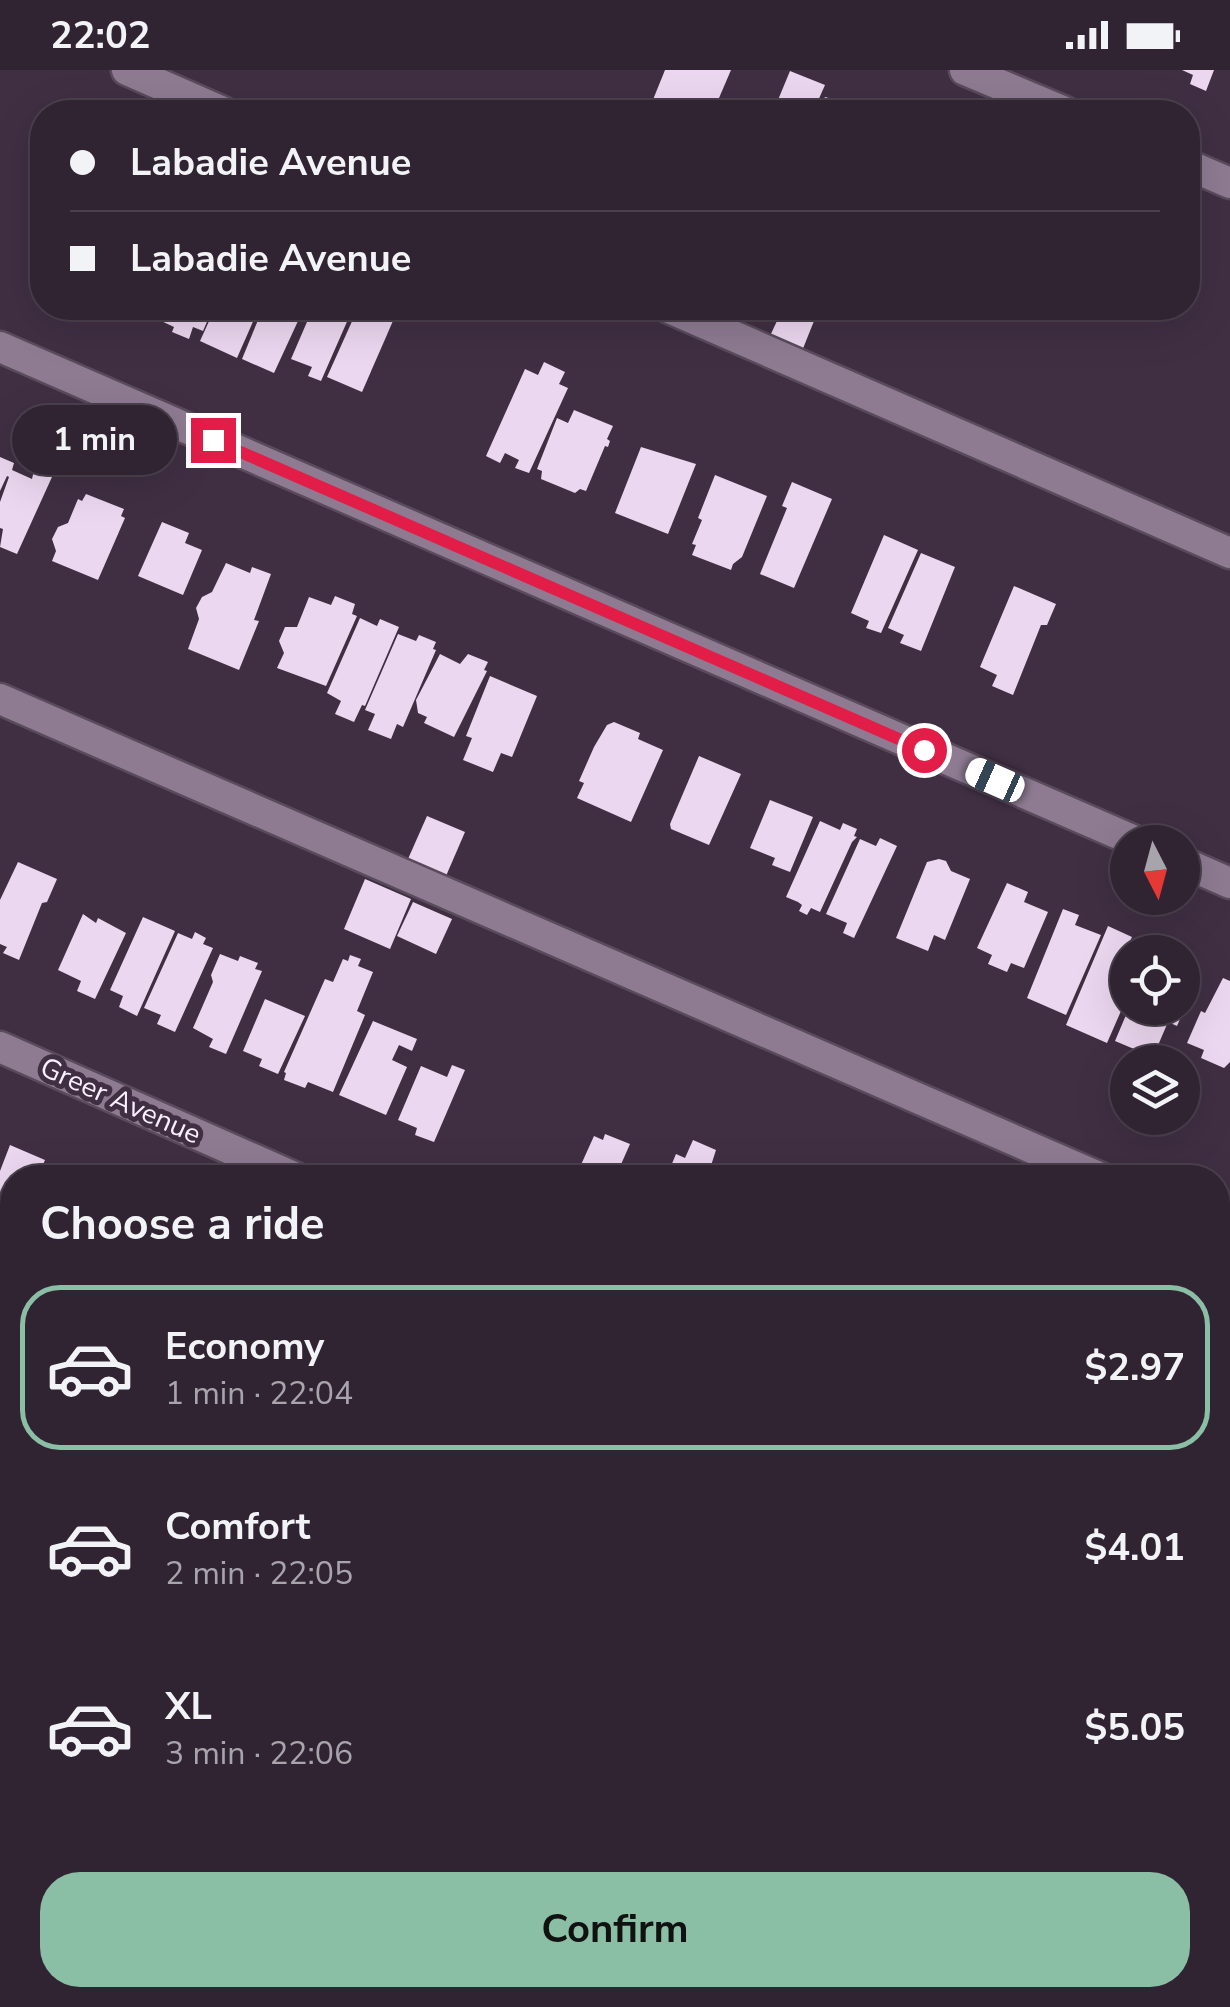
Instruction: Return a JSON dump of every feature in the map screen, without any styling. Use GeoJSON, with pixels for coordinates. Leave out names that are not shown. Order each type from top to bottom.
{"type":"FeatureCollection","features":[{"type":"Feature","properties":{"kind":"street"},"geometry":{"type":"LineString","coordinates":[[126,70],[196,100]]}},
{"type":"Feature","properties":{"kind":"street"},"geometry":{"type":"LineString","coordinates":[[965,70],[1036,100]]}},
{"type":"Feature","properties":{"kind":"street"},"geometry":{"type":"LineString","coordinates":[[1200,170],[1230,183]]}},
{"type":"Feature","properties":{"kind":"street"},"geometry":{"type":"LineString","coordinates":[[696,320],[1230,553]]}},
{"type":"Feature","properties":{"kind":"street"},"geometry":{"type":"LineString","coordinates":[[0,346],[1110,830]]}},
{"type":"Feature","properties":{"kind":"street"},"geometry":{"type":"LineString","coordinates":[[0,699],[1071,1165]]}},
{"type":"Feature","properties":{"kind":"street"},"geometry":{"type":"LineString","coordinates":[[1200,870],[1230,883]]}},
{"type":"Feature","properties":{"kind":"street","name":"Greer Avenue"},"geometry":{"type":"LineString","coordinates":[[0,1047],[267,1165]]}},
{"type":"Feature","properties":{"kind":"building"},"geometry":{"type":"Polygon","coordinates":[[[665,70],[731,70],[718,100],[653,100],[665,70]]]}},
{"type":"Feature","properties":{"kind":"building"},"geometry":{"type":"Polygon","coordinates":[[[1182,70],[1214,70],[1206,91],[1190,84],[1193,75],[1182,70]]]}},
{"type":"Feature","properties":{"kind":"building"},"geometry":{"type":"Polygon","coordinates":[[[790,71],[825,85],[818,100],[778,100],[790,71]]]}},
{"type":"Feature","properties":{"kind":"building"},"geometry":{"type":"Polygon","coordinates":[[[159,320],[208,320],[203,331],[193,327],[189,339],[172,332],[174,327],[159,320]]]}},
{"type":"Feature","properties":{"kind":"building"},"geometry":{"type":"Polygon","coordinates":[[[210,320],[254,320],[237,358],[200,341],[210,320]]]}},
{"type":"Feature","properties":{"kind":"building"},"geometry":{"type":"Polygon","coordinates":[[[258,320],[298,320],[274,373],[242,359],[258,320]]]}},
{"type":"Feature","properties":{"kind":"building"},"geometry":{"type":"Polygon","coordinates":[[[308,320],[348,320],[321,381],[308,376],[312,367],[291,359],[308,320]]]}},
{"type":"Feature","properties":{"kind":"building"},"geometry":{"type":"Polygon","coordinates":[[[353,320],[393,320],[362,392],[327,377],[353,320]]]}},
{"type":"Feature","properties":{"kind":"building"},"geometry":{"type":"Polygon","coordinates":[[[777,320],[814,320],[802,351],[770,336],[777,320]]]}},
{"type":"Feature","properties":{"kind":"building"},"geometry":{"type":"Polygon","coordinates":[[[544,362],[565,372],[559,384],[568,388],[529,473],[515,468],[519,460],[505,453],[500,463],[486,456],[525,369],[538,375],[544,362]]]}},
{"type":"Feature","properties":{"kind":"building"},"geometry":{"type":"Polygon","coordinates":[[[574,410],[613,426],[608,447],[605,446],[586,491],[580,489],[575,493],[541,479],[542,471],[537,469],[557,418],[568,423],[574,410]]]}},
{"type":"Feature","properties":{"kind":"building"},"geometry":{"type":"Polygon","coordinates":[[[641,447],[696,464],[668,534],[615,513],[641,447]]]}},
{"type":"Feature","properties":{"kind":"building"},"geometry":{"type":"Polygon","coordinates":[[[0,457],[14,463],[12,470],[32,479],[34,470],[52,477],[17,554],[0,547],[0,502],[9,477],[0,491],[0,457]]]}},
{"type":"Feature","properties":{"kind":"building"},"geometry":{"type":"Polygon","coordinates":[[[715,475],[767,496],[742,557],[731,570],[692,555],[696,545],[692,544],[702,520],[698,518],[715,475]]]}},
{"type":"Feature","properties":{"kind":"building"},"geometry":{"type":"Polygon","coordinates":[[[792,482],[832,499],[794,588],[760,574],[787,508],[782,506],[792,482]]]}},
{"type":"Feature","properties":{"kind":"building"},"geometry":{"type":"Polygon","coordinates":[[[86,494],[124,509],[121,516],[125,518],[98,580],[52,561],[56,551],[52,539],[58,527],[68,523],[78,499],[82,501],[86,494]]]}},
{"type":"Feature","properties":{"kind":"building"},"geometry":{"type":"Polygon","coordinates":[[[162,522],[189,533],[185,543],[202,550],[183,595],[138,576],[162,522]]]}},
{"type":"Feature","properties":{"kind":"building"},"geometry":{"type":"Polygon","coordinates":[[[884,535],[918,550],[881,633],[866,628],[869,621],[851,613],[884,535]]]}},
{"type":"Feature","properties":{"kind":"building"},"geometry":{"type":"Polygon","coordinates":[[[921,553],[955,567],[921,651],[900,643],[904,635],[888,628],[921,553]]]}},
{"type":"Feature","properties":{"kind":"building"},"geometry":{"type":"Polygon","coordinates":[[[226,563],[250,573],[252,567],[271,574],[254,620],[259,621],[239,670],[188,649],[199,619],[196,608],[202,597],[212,592],[226,563]]]}},
{"type":"Feature","properties":{"kind":"building"},"geometry":{"type":"Polygon","coordinates":[[[1014,586],[1056,604],[1047,625],[1041,625],[1013,695],[992,686],[997,675],[980,667],[1014,586]]]}},
{"type":"Feature","properties":{"kind":"building"},"geometry":{"type":"Polygon","coordinates":[[[335,596],[355,604],[352,614],[357,616],[326,686],[277,668],[284,653],[279,641],[285,627],[297,627],[309,597],[331,605],[335,596]]]}},
{"type":"Feature","properties":{"kind":"building"},"geometry":{"type":"Polygon","coordinates":[[[360,618],[377,626],[380,619],[399,627],[365,706],[362,705],[354,722],[335,714],[341,701],[327,693],[360,618]]]}},
{"type":"Feature","properties":{"kind":"building"},"geometry":{"type":"Polygon","coordinates":[[[398,634],[416,641],[419,635],[436,642],[436,650],[403,727],[397,724],[391,739],[368,730],[375,714],[365,710],[398,634]]]}},
{"type":"Feature","properties":{"kind":"building"},"geometry":{"type":"Polygon","coordinates":[[[440,654],[460,664],[468,654],[488,662],[454,737],[424,723],[427,717],[418,713],[416,700],[440,654]]]}},
{"type":"Feature","properties":{"kind":"building"},"geometry":{"type":"Polygon","coordinates":[[[490,676],[537,696],[512,757],[501,753],[493,772],[463,760],[472,738],[466,736],[490,676]]]}},
{"type":"Feature","properties":{"kind":"building"},"geometry":{"type":"Polygon","coordinates":[[[614,722],[640,733],[638,739],[663,750],[631,822],[577,798],[584,783],[579,781],[594,747],[607,725],[614,722]]]}},
{"type":"Feature","properties":{"kind":"building"},"geometry":{"type":"Polygon","coordinates":[[[699,756],[741,774],[709,845],[671,829],[670,824],[699,756]]]}},
{"type":"Feature","properties":{"kind":"building"},"geometry":{"type":"Polygon","coordinates":[[[770,800],[813,817],[790,872],[772,865],[775,858],[750,848],[770,800]]]}},
{"type":"Feature","properties":{"kind":"building"},"geometry":{"type":"Polygon","coordinates":[[[427,816],[465,832],[446,876],[408,859],[427,816]]]}},
{"type":"Feature","properties":{"kind":"building"},"geometry":{"type":"Polygon","coordinates":[[[820,821],[840,830],[843,823],[857,829],[857,837],[820,912],[811,908],[807,915],[799,911],[802,905],[786,897],[820,821]]]}},
{"type":"Feature","properties":{"kind":"building"},"geometry":{"type":"Polygon","coordinates":[[[880,838],[897,846],[854,938],[843,933],[847,923],[826,914],[860,839],[876,846],[880,838]]]}},
{"type":"Feature","properties":{"kind":"building"},"geometry":{"type":"Polygon","coordinates":[[[946,861],[951,871],[970,879],[945,940],[934,935],[928,951],[896,938],[927,862],[946,861]]]}},
{"type":"Feature","properties":{"kind":"building"},"geometry":{"type":"Polygon","coordinates":[[[18,862],[57,879],[47,902],[42,903],[19,960],[3,953],[7,947],[0,944],[0,900],[18,862]]]}},
{"type":"Feature","properties":{"kind":"building"},"geometry":{"type":"Polygon","coordinates":[[[365,879],[411,899],[390,949],[344,929],[365,879]]]}},
{"type":"Feature","properties":{"kind":"building"},"geometry":{"type":"Polygon","coordinates":[[[1007,883],[1028,892],[1024,902],[1048,912],[1024,968],[1011,963],[1007,972],[988,964],[992,955],[977,948],[1007,883]]]}},
{"type":"Feature","properties":{"kind":"building"},"geometry":{"type":"Polygon","coordinates":[[[413,902],[452,919],[436,954],[397,936],[413,902]]]}},
{"type":"Feature","properties":{"kind":"building"},"geometry":{"type":"Polygon","coordinates":[[[1063,909],[1079,915],[1075,925],[1101,935],[1066,1015],[1027,998],[1063,909]]]}},
{"type":"Feature","properties":{"kind":"building"},"geometry":{"type":"Polygon","coordinates":[[[83,914],[126,933],[95,999],[77,991],[81,981],[58,970],[83,914]]]}},
{"type":"Feature","properties":{"kind":"building"},"geometry":{"type":"Polygon","coordinates":[[[143,917],[175,931],[137,1016],[119,1007],[123,996],[110,990],[143,917]]]}},
{"type":"Feature","properties":{"kind":"building"},"geometry":{"type":"Polygon","coordinates":[[[1108,926],[1128,935],[1110,935],[1110,1025],[1115,1025],[1107,1043],[1066,1025],[1108,926]]]}},
{"type":"Feature","properties":{"kind":"building"},"geometry":{"type":"Polygon","coordinates":[[[195,932],[206,938],[203,944],[213,948],[175,1032],[157,1024],[161,1015],[144,1008],[178,933],[192,939],[195,932]]]}},
{"type":"Feature","properties":{"kind":"building"},"geometry":{"type":"Polygon","coordinates":[[[220,954],[258,963],[255,969],[262,971],[226,1054],[209,1047],[213,1039],[193,1028],[213,982],[211,975],[220,954]]]}},
{"type":"Feature","properties":{"kind":"building"},"geometry":{"type":"Polygon","coordinates":[[[350,955],[361,959],[358,966],[373,972],[357,1011],[365,1015],[333,1092],[308,1082],[305,1088],[284,1080],[284,1072],[325,979],[333,982],[343,959],[348,961],[350,955]]]}},
{"type":"Feature","properties":{"kind":"building"},"geometry":{"type":"Polygon","coordinates":[[[1223,978],[1230,981],[1230,1062],[1224,1068],[1201,1058],[1204,1050],[1200,1045],[1187,1043],[1195,1025],[1200,1025],[1201,1011],[1205,1013],[1223,978]]]}},
{"type":"Feature","properties":{"kind":"building"},"geometry":{"type":"Polygon","coordinates":[[[265,999],[305,1016],[278,1074],[259,1066],[262,1059],[243,1051],[265,999]]]}},
{"type":"Feature","properties":{"kind":"building"},"geometry":{"type":"Polygon","coordinates":[[[373,1021],[417,1039],[412,1051],[399,1045],[392,1060],[407,1067],[386,1115],[339,1095],[373,1021]]]}},
{"type":"Feature","properties":{"kind":"building"},"geometry":{"type":"Polygon","coordinates":[[[1122,1025],[1167,1025],[1158,1045],[1124,1045],[1115,1041],[1122,1025]]]}},
{"type":"Feature","properties":{"kind":"building"},"geometry":{"type":"Polygon","coordinates":[[[452,1065],[465,1070],[434,1142],[415,1135],[417,1128],[398,1120],[421,1066],[447,1077],[452,1065]]]}},
{"type":"Feature","properties":{"kind":"building"},"geometry":{"type":"Polygon","coordinates":[[[605,1134],[630,1144],[621,1165],[581,1165],[594,1136],[603,1140],[605,1134]]]}},
{"type":"Feature","properties":{"kind":"building"},"geometry":{"type":"Polygon","coordinates":[[[693,1140],[716,1150],[711,1165],[671,1165],[676,1154],[685,1158],[693,1140]]]}},
{"type":"Feature","properties":{"kind":"building"},"geometry":{"type":"Polygon","coordinates":[[[10,1145],[45,1160],[43,1165],[2,1165],[10,1145]]]}},
{"type":"Feature","properties":{"kind":"route"},"geometry":{"type":"LineString","coordinates":[[213,440],[924,750]]}}]}
